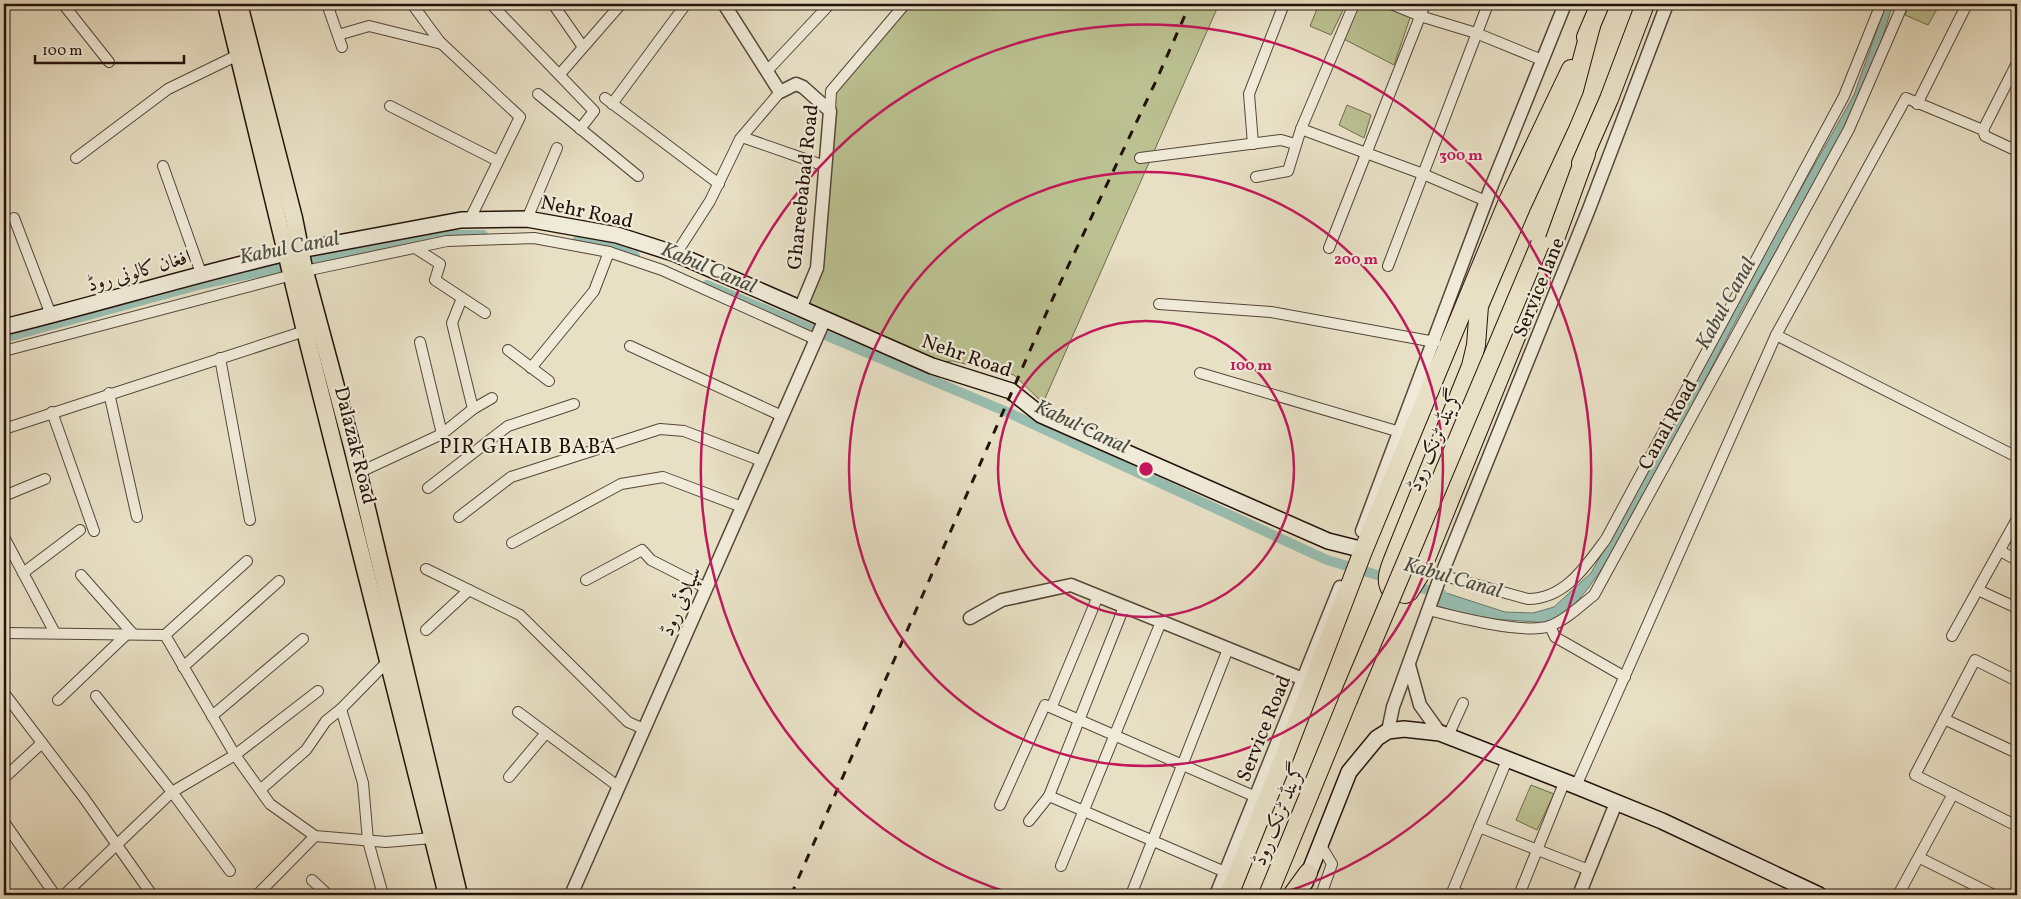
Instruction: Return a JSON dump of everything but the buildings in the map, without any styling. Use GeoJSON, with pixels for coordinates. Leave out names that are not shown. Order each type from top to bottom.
{"type":"FeatureCollection","features":[{"type":"Feature","properties":{"kind":"highway","name":"گرینڈ ٹرنک روڈ"},"geometry":{"type":"LineString","coordinates":[[1229,895],[1350,576],[1357,552],[1492,241],[1592,26],[1600,4]]}},
{"type":"Feature","properties":{"kind":"highway","name":"گرینڈ ٹرنک روڈ"},"geometry":{"type":"LineString","coordinates":[[1268,895],[1540,244],[1586,154],[1645,4]]}},
{"type":"Feature","properties":{"kind":"highway"},"geometry":{"type":"LineString","coordinates":[[1586,154],[1550,253],[1413,588],[1405,594],[1391,590],[1387,582],[1388,574],[1471,366],[1476,346],[1479,306],[1574,90],[1592,26]]}},
{"type":"Feature","properties":{"kind":"highway"},"geometry":{"type":"LineString","coordinates":[[1292,895],[1308,873]]}},
{"type":"Feature","properties":{"kind":"main road","name":"Dalazak Road"},"geometry":{"type":"LineString","coordinates":[[226,4],[296,263],[358,473],[393,662],[432,838],[444,859],[459,895]]}},
{"type":"Feature","properties":{"kind":"main road","name":"Dalazak Road"},"geometry":{"type":"LineString","coordinates":[[239,4],[296,263],[305,331],[444,859],[447,895]]}},
{"type":"Feature","properties":{"kind":"main road","name":"Nehr Road"},"geometry":{"type":"LineString","coordinates":[[296,263],[470,219],[527,218],[617,235],[676,254],[824,321],[932,366],[1012,391],[1041,414],[1328,541],[1357,552]]}},
{"type":"Feature","properties":{"kind":"main road","name":"افغان کالونی روڈ"},"geometry":{"type":"LineString","coordinates":[[4,327],[144,292],[201,272],[296,263]]}},
{"type":"Feature","properties":{"kind":"main road"},"geometry":{"type":"LineString","coordinates":[[1300,895],[1349,772],[1367,748],[1388,731],[1404,729],[1444,734],[1570,784],[1670,825],[1818,895]]}},
{"type":"Feature","properties":{"kind":"street"},"geometry":{"type":"LineString","coordinates":[[63,4],[109,62]]}},
{"type":"Feature","properties":{"kind":"street"},"geometry":{"type":"LineString","coordinates":[[327,4],[342,47]]}},
{"type":"Feature","properties":{"kind":"street"},"geometry":{"type":"LineString","coordinates":[[412,4],[442,44],[520,117],[470,219]]}},
{"type":"Feature","properties":{"kind":"street"},"geometry":{"type":"LineString","coordinates":[[492,4],[594,110],[580,129]]}},
{"type":"Feature","properties":{"kind":"street"},"geometry":{"type":"LineString","coordinates":[[553,4],[583,47]]}},
{"type":"Feature","properties":{"kind":"street"},"geometry":{"type":"LineString","coordinates":[[560,74],[621,4]]}},
{"type":"Feature","properties":{"kind":"street"},"geometry":{"type":"LineString","coordinates":[[686,4],[609,101],[719,184]]}},
{"type":"Feature","properties":{"kind":"street"},"geometry":{"type":"LineString","coordinates":[[724,4],[780,92]]}},
{"type":"Feature","properties":{"kind":"street","name":"Ghareebabad Road"},"geometry":{"type":"LineString","coordinates":[[800,309],[817,268],[831,91],[905,4]]}},
{"type":"Feature","properties":{"kind":"street"},"geometry":{"type":"LineString","coordinates":[[1252,144],[1249,94],[1284,4]]}},
{"type":"Feature","properties":{"kind":"street"},"geometry":{"type":"LineString","coordinates":[[1256,177],[1288,171],[1295,144],[1354,4]]}},
{"type":"Feature","properties":{"kind":"street"},"geometry":{"type":"LineString","coordinates":[[1391,4],[1542,60]]}},
{"type":"Feature","properties":{"kind":"street"},"geometry":{"type":"LineString","coordinates":[[1329,248],[1425,4]]}},
{"type":"Feature","properties":{"kind":"street"},"geometry":{"type":"LineString","coordinates":[[1388,266],[1488,4]]}},
{"type":"Feature","properties":{"kind":"street"},"geometry":{"type":"LineString","coordinates":[[1357,552],[1486,201],[1565,4]]}},
{"type":"Feature","properties":{"kind":"street","name":"Service lane"},"geometry":{"type":"LineString","coordinates":[[1388,731],[1392,707],[1440,579],[1589,209],[1626,107],[1667,4]]}},
{"type":"Feature","properties":{"kind":"street"},"geometry":{"type":"LineString","coordinates":[[1440,579],[1528,599],[1543,599],[1561,591],[1587,565],[1606,539],[1844,96],[1881,4]]}},
{"type":"Feature","properties":{"kind":"street","name":"Canal Road"},"geometry":{"type":"LineString","coordinates":[[1550,626],[1594,594],[1603,580],[1849,129],[1903,4]]}},
{"type":"Feature","properties":{"kind":"street"},"geometry":{"type":"LineString","coordinates":[[1917,104],[1967,4]]}},
{"type":"Feature","properties":{"kind":"street"},"geometry":{"type":"LineString","coordinates":[[767,71],[828,6]]}},
{"type":"Feature","properties":{"kind":"street"},"geometry":{"type":"LineString","coordinates":[[338,35],[369,26],[442,44]]}},
{"type":"Feature","properties":{"kind":"street"},"geometry":{"type":"LineString","coordinates":[[76,158],[168,89],[240,54]]}},
{"type":"Feature","properties":{"kind":"street"},"geometry":{"type":"LineString","coordinates":[[2017,63],[1983,130],[1985,136],[2017,151]]}},
{"type":"Feature","properties":{"kind":"street"},"geometry":{"type":"LineString","coordinates":[[676,254],[719,184],[742,137],[780,92],[796,84],[803,87],[830,112]]}},
{"type":"Feature","properties":{"kind":"street"},"geometry":{"type":"LineString","coordinates":[[538,94],[638,176]]}},
{"type":"Feature","properties":{"kind":"street"},"geometry":{"type":"LineString","coordinates":[[1519,895],[1536,851],[1625,677],[1776,335],[1906,98],[1983,130]]}},
{"type":"Feature","properties":{"kind":"street"},"geometry":{"type":"LineString","coordinates":[[1609,99],[1626,107]]}},
{"type":"Feature","properties":{"kind":"street"},"geometry":{"type":"LineString","coordinates":[[390,106],[498,161]]}},
{"type":"Feature","properties":{"kind":"street"},"geometry":{"type":"LineString","coordinates":[[1301,129],[1422,174],[1486,201]]}},
{"type":"Feature","properties":{"kind":"street"},"geometry":{"type":"LineString","coordinates":[[742,137],[825,166]]}},
{"type":"Feature","properties":{"kind":"street"},"geometry":{"type":"LineString","coordinates":[[1140,158],[1281,140],[1295,144]]}},
{"type":"Feature","properties":{"kind":"street"},"geometry":{"type":"LineString","coordinates":[[527,218],[557,148]]}},
{"type":"Feature","properties":{"kind":"street"},"geometry":{"type":"LineString","coordinates":[[163,166],[201,272]]}},
{"type":"Feature","properties":{"kind":"street"},"geometry":{"type":"LineString","coordinates":[[14,218],[52,315]]}},
{"type":"Feature","properties":{"kind":"street"},"geometry":{"type":"LineString","coordinates":[[1475,233],[1492,241]]}},
{"type":"Feature","properties":{"kind":"street"},"geometry":{"type":"LineString","coordinates":[[4,351],[296,263],[415,248],[447,241],[534,238],[609,252],[671,274],[815,339]]}},
{"type":"Feature","properties":{"kind":"street"},"geometry":{"type":"LineString","coordinates":[[415,248],[440,264],[435,280],[485,313]]}},
{"type":"Feature","properties":{"kind":"street"},"geometry":{"type":"LineString","coordinates":[[531,368],[594,290],[609,252]]}},
{"type":"Feature","properties":{"kind":"street"},"geometry":{"type":"LineString","coordinates":[[462,298],[452,323],[473,409]]}},
{"type":"Feature","properties":{"kind":"street"},"geometry":{"type":"LineString","coordinates":[[1159,304],[1271,312],[1435,342]]}},
{"type":"Feature","properties":{"kind":"street","name":"سپلائی روڈ"},"geometry":{"type":"LineString","coordinates":[[571,895],[824,321]]}},
{"type":"Feature","properties":{"kind":"street"},"geometry":{"type":"LineString","coordinates":[[4,429],[305,331]]}},
{"type":"Feature","properties":{"kind":"street"},"geometry":{"type":"LineString","coordinates":[[1776,335],[2017,457]]}},
{"type":"Feature","properties":{"kind":"street"},"geometry":{"type":"LineString","coordinates":[[420,342],[442,434]]}},
{"type":"Feature","properties":{"kind":"street"},"geometry":{"type":"LineString","coordinates":[[630,346],[782,416]]}},
{"type":"Feature","properties":{"kind":"street"},"geometry":{"type":"LineString","coordinates":[[508,350],[549,381]]}},
{"type":"Feature","properties":{"kind":"street"},"geometry":{"type":"LineString","coordinates":[[220,358],[250,520]]}},
{"type":"Feature","properties":{"kind":"street"},"geometry":{"type":"LineString","coordinates":[[1200,373],[1400,432]]}},
{"type":"Feature","properties":{"kind":"street"},"geometry":{"type":"LineString","coordinates":[[109,394],[137,517]]}},
{"type":"Feature","properties":{"kind":"street"},"geometry":{"type":"LineString","coordinates":[[358,473],[442,434],[473,409],[492,398]]}},
{"type":"Feature","properties":{"kind":"street"},"geometry":{"type":"LineString","coordinates":[[428,488],[508,426],[574,404]]}},
{"type":"Feature","properties":{"kind":"street"},"geometry":{"type":"LineString","coordinates":[[52,412],[94,531]]}},
{"type":"Feature","properties":{"kind":"street"},"geometry":{"type":"LineString","coordinates":[[1484,413],[1504,422]]}},
{"type":"Feature","properties":{"kind":"street"},"geometry":{"type":"LineString","coordinates":[[459,517],[511,477],[660,429],[684,431],[762,461]]}},
{"type":"Feature","properties":{"kind":"street"},"geometry":{"type":"LineString","coordinates":[[512,543],[620,484],[663,477],[742,507]]}},
{"type":"Feature","properties":{"kind":"street"},"geometry":{"type":"LineString","coordinates":[[4,496],[45,479]]}},
{"type":"Feature","properties":{"kind":"street"},"geometry":{"type":"LineString","coordinates":[[1445,511],[1464,518]]}},
{"type":"Feature","properties":{"kind":"street"},"geometry":{"type":"LineString","coordinates":[[1952,636],[2017,519]]}},
{"type":"Feature","properties":{"kind":"street"},"geometry":{"type":"LineString","coordinates":[[23,572],[80,530]]}},
{"type":"Feature","properties":{"kind":"street"},"geometry":{"type":"LineString","coordinates":[[4,537],[55,633]]}},
{"type":"Feature","properties":{"kind":"street"},"geometry":{"type":"LineString","coordinates":[[586,580],[642,550],[651,560],[706,588]]}},
{"type":"Feature","properties":{"kind":"street"},"geometry":{"type":"LineString","coordinates":[[2000,551],[2017,560]]}},
{"type":"Feature","properties":{"kind":"street"},"geometry":{"type":"LineString","coordinates":[[4,633],[165,635],[248,561]]}},
{"type":"Feature","properties":{"kind":"street"},"geometry":{"type":"LineString","coordinates":[[426,569],[520,615],[628,722],[644,729]]}},
{"type":"Feature","properties":{"kind":"street"},"geometry":{"type":"LineString","coordinates":[[81,575],[130,634]]}},
{"type":"Feature","properties":{"kind":"street","name":"Service Road"},"geometry":{"type":"LineString","coordinates":[[1216,895],[1303,679],[1350,576]]}},
{"type":"Feature","properties":{"kind":"street"},"geometry":{"type":"LineString","coordinates":[[183,667],[279,581]]}},
{"type":"Feature","properties":{"kind":"street"},"geometry":{"type":"LineString","coordinates":[[970,618],[1002,600],[1071,586],[1303,679]]}},
{"type":"Feature","properties":{"kind":"street"},"geometry":{"type":"LineString","coordinates":[[426,630],[469,590]]}},
{"type":"Feature","properties":{"kind":"street"},"geometry":{"type":"LineString","coordinates":[[1978,590],[2017,608]]}},
{"type":"Feature","properties":{"kind":"street"},"geometry":{"type":"LineString","coordinates":[[1052,706],[1098,596]]}},
{"type":"Feature","properties":{"kind":"street"},"geometry":{"type":"LineString","coordinates":[[1430,606],[1483,623],[1521,627],[1550,626],[1556,637],[1625,677]]}},
{"type":"Feature","properties":{"kind":"street"},"geometry":{"type":"LineString","coordinates":[[1029,821],[1049,796],[1124,607]]}},
{"type":"Feature","properties":{"kind":"street"},"geometry":{"type":"LineString","coordinates":[[1061,866],[1161,622]]}},
{"type":"Feature","properties":{"kind":"street"},"geometry":{"type":"LineString","coordinates":[[58,700],[130,634]]}},
{"type":"Feature","properties":{"kind":"street"},"geometry":{"type":"LineString","coordinates":[[165,635],[234,755],[270,804],[315,836],[386,842],[432,838]]}},
{"type":"Feature","properties":{"kind":"street"},"geometry":{"type":"LineString","coordinates":[[212,716],[303,639]]}},
{"type":"Feature","properties":{"kind":"street"},"geometry":{"type":"LineString","coordinates":[[1131,895],[1228,649]]}},
{"type":"Feature","properties":{"kind":"street"},"geometry":{"type":"LineString","coordinates":[[2017,681],[1975,660],[1915,775],[2017,826]]}},
{"type":"Feature","properties":{"kind":"street"},"geometry":{"type":"LineString","coordinates":[[260,790],[306,750],[326,722],[393,662]]}},
{"type":"Feature","properties":{"kind":"street"},"geometry":{"type":"LineString","coordinates":[[1409,665],[1420,705],[1444,734],[1463,703]]}},
{"type":"Feature","properties":{"kind":"street"},"geometry":{"type":"LineString","coordinates":[[64,895],[172,792],[234,755],[318,691]]}},
{"type":"Feature","properties":{"kind":"street"},"geometry":{"type":"LineString","coordinates":[[4,692],[152,895]]}},
{"type":"Feature","properties":{"kind":"street"},"geometry":{"type":"LineString","coordinates":[[96,696],[172,792],[230,871]]}},
{"type":"Feature","properties":{"kind":"street"},"geometry":{"type":"LineString","coordinates":[[1000,805],[1045,705],[1080,718],[1256,797]]}},
{"type":"Feature","properties":{"kind":"street"},"geometry":{"type":"LineString","coordinates":[[341,709],[362,783],[368,840],[383,895]]}},
{"type":"Feature","properties":{"kind":"street"},"geometry":{"type":"LineString","coordinates":[[518,712],[619,787]]}},
{"type":"Feature","properties":{"kind":"street"},"geometry":{"type":"LineString","coordinates":[[1944,719],[2017,753]]}},
{"type":"Feature","properties":{"kind":"street"},"geometry":{"type":"LineString","coordinates":[[509,777],[546,733]]}},
{"type":"Feature","properties":{"kind":"street"},"geometry":{"type":"LineString","coordinates":[[4,778],[42,743]]}},
{"type":"Feature","properties":{"kind":"street"},"geometry":{"type":"LineString","coordinates":[[1463,895],[1452,893],[1506,760]]}},
{"type":"Feature","properties":{"kind":"street"},"geometry":{"type":"LineString","coordinates":[[1898,895],[1920,858],[1953,794]]}},
{"type":"Feature","properties":{"kind":"street"},"geometry":{"type":"LineString","coordinates":[[1049,796],[1225,872]]}},
{"type":"Feature","properties":{"kind":"street"},"geometry":{"type":"LineString","coordinates":[[1579,895],[1616,803]]}},
{"type":"Feature","properties":{"kind":"street"},"geometry":{"type":"LineString","coordinates":[[4,822],[55,895]]}},
{"type":"Feature","properties":{"kind":"street"},"geometry":{"type":"LineString","coordinates":[[1479,828],[1589,870]]}},
{"type":"Feature","properties":{"kind":"street"},"geometry":{"type":"LineString","coordinates":[[257,895],[315,836]]}},
{"type":"Feature","properties":{"kind":"street"},"geometry":{"type":"LineString","coordinates":[[1320,844],[1332,864],[1321,895]]}},
{"type":"Feature","properties":{"kind":"street"},"geometry":{"type":"LineString","coordinates":[[1920,858],[1994,895]]}},
{"type":"Feature","properties":{"kind":"street"},"geometry":{"type":"LineString","coordinates":[[312,880],[328,895]]}},
{"type":"Feature","properties":{"kind":"green space"},"geometry":{"type":"Polygon","coordinates":[[[902,4],[1219,4],[1043,403],[1014,375],[953,361],[941,362],[800,309],[817,268],[831,91],[902,4]]]}},
{"type":"Feature","properties":{"kind":"green space"},"geometry":{"type":"Polygon","coordinates":[[[1319,4],[1346,4],[1331,35],[1310,26],[1319,4]]]}},
{"type":"Feature","properties":{"kind":"green space"},"geometry":{"type":"Polygon","coordinates":[[[1354,4],[1384,4],[1412,12],[1394,65],[1340,37],[1354,4]]]}},
{"type":"Feature","properties":{"kind":"green space"},"geometry":{"type":"Polygon","coordinates":[[[1909,4],[1940,4],[1928,25],[1905,15],[1909,4]]]}},
{"type":"Feature","properties":{"kind":"green space"},"geometry":{"type":"Polygon","coordinates":[[[1347,105],[1371,115],[1364,138],[1339,125],[1347,105]]]}},
{"type":"Feature","properties":{"kind":"green space"},"geometry":{"type":"Polygon","coordinates":[[[1531,785],[1554,794],[1537,830],[1516,820],[1531,785]]]}},
{"type":"Feature","properties":{"kind":"water"},"geometry":{"type":"Polygon","coordinates":[[[1886,4],[1893,4],[1883,35],[1860,97],[1834,153],[1745,304],[1686,417],[1602,569],[1591,585],[1565,612],[1550,623],[1479,618],[1434,605],[1440,591],[1505,612],[1533,613],[1554,607],[1591,573],[1645,477],[1764,254],[1854,95],[1886,4]]]}},
{"type":"Feature","properties":{"kind":"waterway","name":"Kabul Canal"},"geometry":{"type":"LineString","coordinates":[[4,338],[202,284],[441,235],[483,235]]}},
{"type":"Feature","properties":{"kind":"waterway","name":"Kabul Canal"},"geometry":{"type":"LineString","coordinates":[[577,241],[611,247],[635,256]]}},
{"type":"Feature","properties":{"kind":"waterway","name":"Kabul Canal"},"geometry":{"type":"LineString","coordinates":[[707,285],[1007,412],[1327,560],[1391,579]]}},
{"type":"Feature","properties":{"kind":"waterway","name":"Kabul Canal"},"geometry":{"type":"LineString","coordinates":[[1410,585],[1442,594]]}},
{"type":"Feature","properties":{"kind":"railway"},"geometry":{"type":"LineString","coordinates":[[791,895],[1053,298],[1156,81],[1190,4]]}},
{"type":"Feature","properties":{"kind":"district","name":"PIR GHAIB BABA"},"geometry":{"type":"Point","coordinates":[528,446]}}]}
